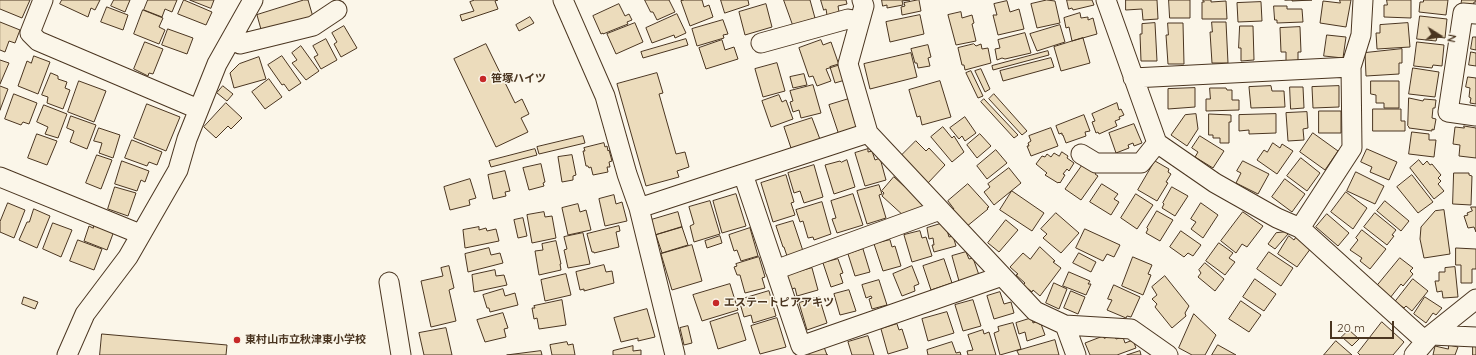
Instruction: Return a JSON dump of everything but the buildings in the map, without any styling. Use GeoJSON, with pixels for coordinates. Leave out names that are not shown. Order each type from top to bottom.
{"type":"FeatureCollection","features":[{"type":"Feature","properties":{"kind":"street"},"geometry":{"type":"LineString","coordinates":[[43,0],[30,33],[38,40],[198,109]]}},
{"type":"Feature","properties":{"kind":"street"},"geometry":{"type":"LineString","coordinates":[[67,355],[85,314],[128,257],[178,170],[186,139],[217,64],[253,0]]}},
{"type":"Feature","properties":{"kind":"street"},"geometry":{"type":"LineString","coordinates":[[563,0],[605,96],[627,174],[639,208],[675,355]]}},
{"type":"Feature","properties":{"kind":"street"},"geometry":{"type":"LineString","coordinates":[[862,0],[864,6],[848,64],[868,133],[1035,311],[1065,325],[1131,330],[1168,355]]}},
{"type":"Feature","properties":{"kind":"street"},"geometry":{"type":"LineString","coordinates":[[1106,0],[1157,143],[1215,183],[1277,218],[1300,228],[1423,344],[1476,338]]}},
{"type":"Feature","properties":{"kind":"street"},"geometry":{"type":"LineString","coordinates":[[1300,228],[1352,148],[1350,67],[1360,35],[1363,0]]}},
{"type":"Feature","properties":{"kind":"street"},"geometry":{"type":"LineString","coordinates":[[232,39],[240,44],[313,26],[337,10]]}},
{"type":"Feature","properties":{"kind":"street"},"geometry":{"type":"LineString","coordinates":[[1476,14],[1464,13],[1448,112],[1476,116]]}},
{"type":"Feature","properties":{"kind":"street"},"geometry":{"type":"LineString","coordinates":[[761,43],[848,19],[860,21]]}},
{"type":"Feature","properties":{"kind":"street"},"geometry":{"type":"LineString","coordinates":[[1134,78],[1350,67]]}},
{"type":"Feature","properties":{"kind":"street"},"geometry":{"type":"LineString","coordinates":[[639,208],[868,133]]}},
{"type":"Feature","properties":{"kind":"street"},"geometry":{"type":"LineString","coordinates":[[1081,154],[1096,163],[1141,163],[1157,143]]}},
{"type":"Feature","properties":{"kind":"street"},"geometry":{"type":"LineString","coordinates":[[743,174],[801,346],[1002,276]]}},
{"type":"Feature","properties":{"kind":"street"},"geometry":{"type":"LineString","coordinates":[[0,177],[140,234]]}},
{"type":"Feature","properties":{"kind":"street"},"geometry":{"type":"LineString","coordinates":[[775,270],[940,210]]}},
{"type":"Feature","properties":{"kind":"street"},"geometry":{"type":"LineString","coordinates":[[389,282],[401,355]]}},
{"type":"Feature","properties":{"kind":"street"},"geometry":{"type":"LineString","coordinates":[[1423,344],[1476,299]]}},
{"type":"Feature","properties":{"kind":"street"},"geometry":{"type":"LineString","coordinates":[[1065,325],[1076,355]]}},
{"type":"Feature","properties":{"kind":"place","name":"笹塚ハイツ"},"geometry":{"type":"Point","coordinates":[483,79]}},
{"type":"Feature","properties":{"kind":"place","name":"エステートピアアキツ"},"geometry":{"type":"Point","coordinates":[716,303]}},
{"type":"Feature","properties":{"kind":"place","name":"東村山市立秋津東小学校"},"geometry":{"type":"Point","coordinates":[237,340]}}]}
